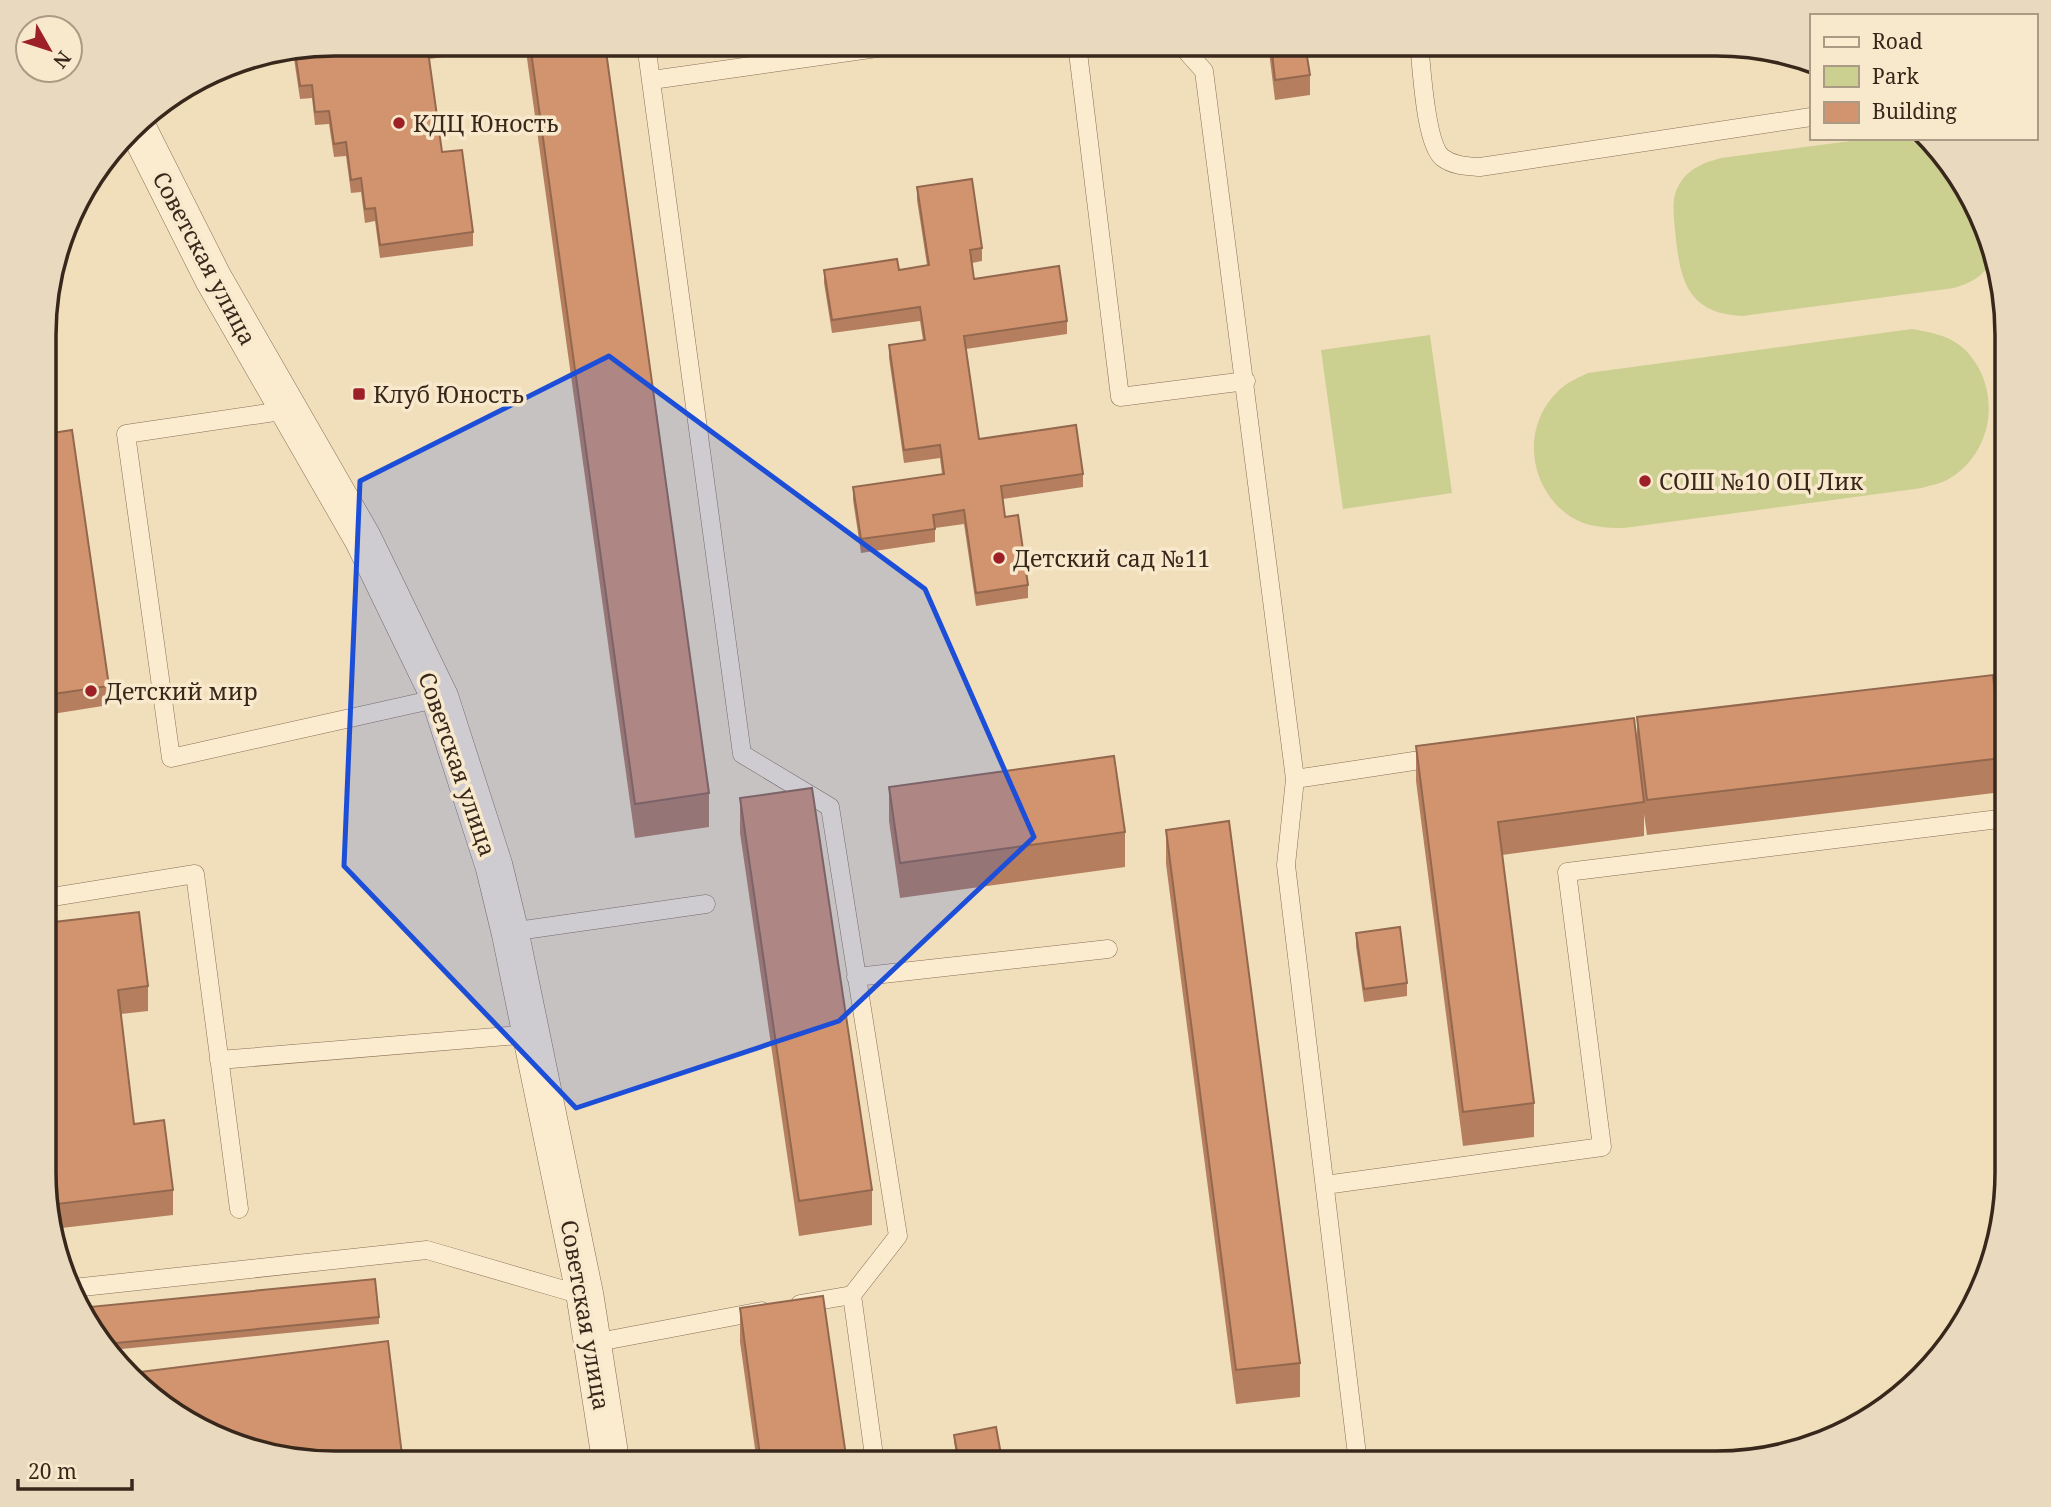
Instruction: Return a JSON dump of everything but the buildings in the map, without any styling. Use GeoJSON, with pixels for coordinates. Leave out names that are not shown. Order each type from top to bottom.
{"type":"FeatureCollection","features":[{"type":"Feature","properties":{"kind":"street","name":"Советская улица"},"geometry":{"type":"LineString","coordinates":[[141,135],[213,278],[362,539],[440,698],[494,866],[510,932],[585,1296],[609,1451]]}},
{"type":"Feature","properties":{"kind":"lane"},"geometry":{"type":"LineString","coordinates":[[593,1343],[852,1295],[898,1236],[830,807],[742,754],[648,56]]}},
{"type":"Feature","properties":{"kind":"lane"},"geometry":{"type":"LineString","coordinates":[[652,79],[818,56]]}},
{"type":"Feature","properties":{"kind":"lane"},"geometry":{"type":"LineString","coordinates":[[1078,56],[1120,397],[1246,381]]}},
{"type":"Feature","properties":{"kind":"lane"},"geometry":{"type":"LineString","coordinates":[[1191,56],[1204,71],[1246,381],[1295,779],[1286,865],[1357,1451]]}},
{"type":"Feature","properties":{"kind":"lane"},"geometry":{"type":"LineString","coordinates":[[1421,56],[1432,142],[1441,157],[1458,165],[1480,167],[1810,117]]}},
{"type":"Feature","properties":{"kind":"lane"},"geometry":{"type":"LineString","coordinates":[[288,410],[126,433],[171,758],[440,698]]}},
{"type":"Feature","properties":{"kind":"lane"},"geometry":{"type":"LineString","coordinates":[[1954,692],[1980,695],[1995,701]]}},
{"type":"Feature","properties":{"kind":"lane"},"geometry":{"type":"LineString","coordinates":[[1295,779],[1460,754]]}},
{"type":"Feature","properties":{"kind":"lane"},"geometry":{"type":"LineString","coordinates":[[1325,1185],[1602,1147],[1567,872],[1995,819]]}},
{"type":"Feature","properties":{"kind":"lane"},"geometry":{"type":"LineString","coordinates":[[56,896],[195,874],[239,1209]]}},
{"type":"Feature","properties":{"kind":"lane"},"geometry":{"type":"LineString","coordinates":[[510,932],[706,904]]}},
{"type":"Feature","properties":{"kind":"lane"},"geometry":{"type":"LineString","coordinates":[[856,976],[1108,949]]}},
{"type":"Feature","properties":{"kind":"lane"},"geometry":{"type":"LineString","coordinates":[[219,1060],[532,1034]]}},
{"type":"Feature","properties":{"kind":"lane"},"geometry":{"type":"LineString","coordinates":[[81,1287],[427,1250],[585,1296]]}},
{"type":"Feature","properties":{"kind":"lane"},"geometry":{"type":"LineString","coordinates":[[852,1295],[873,1451]]}},
{"type":"Feature","properties":{"kind":"highlighted area"},"geometry":{"type":"Polygon","coordinates":[[[609,356],[925,589],[1034,837],[839,1021],[576,1108],[344,866],[360,481],[609,356]]]}},
{"type":"Feature","properties":{"kind":"green space"},"geometry":{"type":"Polygon","coordinates":[[[1859,140],[1915,140],[1937,165],[1958,196],[1974,228],[1987,268],[1971,281],[1954,288],[1742,316],[1708,308],[1697,300],[1683,278],[1677,247],[1674,202],[1682,181],[1691,171],[1721,158],[1859,140]]]}},
{"type":"Feature","properties":{"kind":"green space"},"geometry":{"type":"Polygon","coordinates":[[[1912,329],[1945,337],[1962,347],[1975,362],[1984,380],[1988,398],[1984,436],[1976,453],[1963,468],[1941,483],[1922,488],[1617,528],[1590,525],[1571,517],[1556,504],[1537,472],[1534,453],[1540,417],[1550,400],[1564,386],[1588,373],[1912,329]]]}},
{"type":"Feature","properties":{"kind":"green space"},"geometry":{"type":"Polygon","coordinates":[[[1430,335],[1452,493],[1343,509],[1321,350],[1430,335]]]}},
{"type":"Feature","properties":{"kind":"place","name":"КДЦ Юность"},"geometry":{"type":"Point","coordinates":[399,123]}},
{"type":"Feature","properties":{"kind":"place","name":"Клуб Юность"},"geometry":{"type":"Point","coordinates":[359,394]}},
{"type":"Feature","properties":{"kind":"place","name":"СОШ №10 ОЦ Лик"},"geometry":{"type":"Point","coordinates":[1645,481]}},
{"type":"Feature","properties":{"kind":"place","name":"Детский сад №11"},"geometry":{"type":"Point","coordinates":[999,558]}},
{"type":"Feature","properties":{"kind":"place","name":"Детский мир"},"geometry":{"type":"Point","coordinates":[91,691]}}]}
